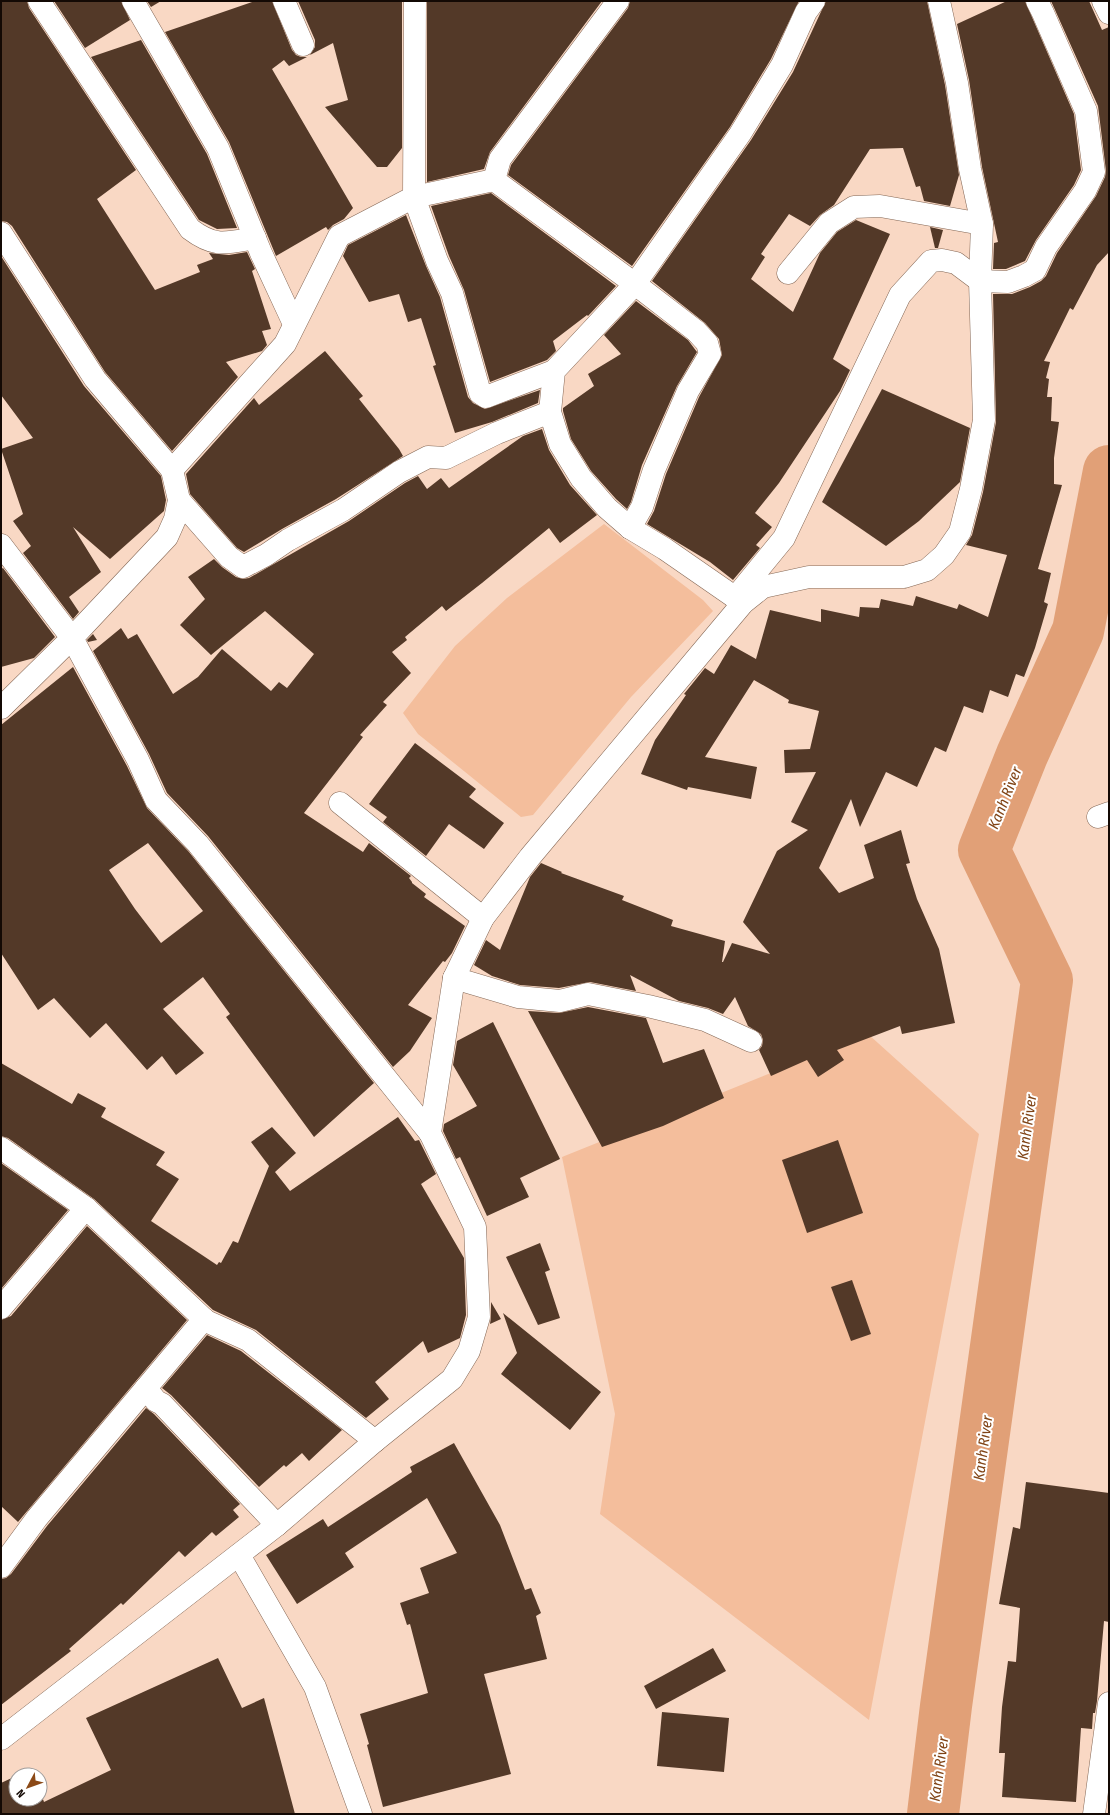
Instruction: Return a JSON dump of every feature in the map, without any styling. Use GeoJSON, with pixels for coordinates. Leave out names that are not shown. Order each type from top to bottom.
{"type":"FeatureCollection","features":[{"type":"Feature","properties":{"kind":"street"},"geometry":{"type":"LineString","coordinates":[[39,1],[190,229],[201,238],[213,243],[226,243],[255,238]]}},
{"type":"Feature","properties":{"kind":"street"},"geometry":{"type":"LineString","coordinates":[[133,1],[218,148],[255,238],[294,324]]}},
{"type":"Feature","properties":{"kind":"street"},"geometry":{"type":"LineString","coordinates":[[284,1],[303,45]]}},
{"type":"Feature","properties":{"kind":"street"},"geometry":{"type":"LineString","coordinates":[[415,1],[414,197],[437,261],[452,293],[480,393],[486,397],[554,371],[635,284],[740,134],[782,65],[806,12],[814,1]]}},
{"type":"Feature","properties":{"kind":"street"},"geometry":{"type":"LineString","coordinates":[[739,600],[763,587],[809,577],[904,577],[928,570],[944,554],[960,532],[971,489],[984,420],[980,281],[982,224],[970,169],[957,83],[939,1]]}},
{"type":"Feature","properties":{"kind":"street"},"geometry":{"type":"LineString","coordinates":[[430,1133],[454,978],[483,918],[530,856],[547,838],[739,600],[784,538],[900,295],[931,261],[942,260],[956,263],[980,281],[1008,282],[1035,270],[1046,247],[1085,191],[1094,172],[1086,110],[1037,1]]}},
{"type":"Feature","properties":{"kind":"street"},"geometry":{"type":"LineString","coordinates":[[1103,1],[1109,13]]}},
{"type":"Feature","properties":{"kind":"street"},"geometry":{"type":"LineString","coordinates":[[494,180],[500,159],[612,4]]}},
{"type":"Feature","properties":{"kind":"street"},"geometry":{"type":"LineString","coordinates":[[172,470],[285,344],[339,236],[414,197],[494,180],[635,284],[696,332],[707,343],[710,354],[688,391],[654,470],[642,507],[630,528]]}},
{"type":"Feature","properties":{"kind":"street"},"geometry":{"type":"LineString","coordinates":[[788,273],[829,223],[854,207],[880,206],[982,224]]}},
{"type":"Feature","properties":{"kind":"street"},"geometry":{"type":"LineString","coordinates":[[1,233],[95,379],[172,470],[179,500],[175,519],[167,537],[72,638],[1,708]]}},
{"type":"Feature","properties":{"kind":"street"},"geometry":{"type":"LineString","coordinates":[[554,371],[550,412],[560,444],[580,478],[607,508],[630,528],[665,549],[739,600]]}},
{"type":"Feature","properties":{"kind":"street"},"geometry":{"type":"LineString","coordinates":[[179,500],[229,556],[243,567],[343,510],[399,472],[428,457],[446,458],[497,433],[550,412]]}},
{"type":"Feature","properties":{"kind":"street"},"geometry":{"type":"LineString","coordinates":[[1,545],[72,638],[138,760],[156,800],[198,844],[430,1133],[475,1227],[479,1317],[469,1351],[452,1379],[374,1441],[277,1525],[1,1739]]}},
{"type":"Feature","properties":{"kind":"street"},"geometry":{"type":"LineString","coordinates":[[340,803],[483,918]]}},
{"type":"Feature","properties":{"kind":"street"},"geometry":{"type":"LineString","coordinates":[[454,978],[518,997],[560,1002],[588,994],[648,1006],[705,1020],[751,1041]]}},
{"type":"Feature","properties":{"kind":"street"},"geometry":{"type":"LineString","coordinates":[[1,1148],[86,1208],[204,1319],[248,1340],[374,1441]]}},
{"type":"Feature","properties":{"kind":"street"},"geometry":{"type":"LineString","coordinates":[[1,1308],[86,1208]]}},
{"type":"Feature","properties":{"kind":"street"},"geometry":{"type":"LineString","coordinates":[[1,1567],[37,1518],[204,1319]]}},
{"type":"Feature","properties":{"kind":"street"},"geometry":{"type":"LineString","coordinates":[[146,1388],[277,1525]]}},
{"type":"Feature","properties":{"kind":"street"},"geometry":{"type":"LineString","coordinates":[[239,1555],[315,1687],[361,1814]]}},
{"type":"Feature","properties":{"kind":"street"},"geometry":{"type":"LineString","coordinates":[[1094,1814],[1109,1703]]}},
{"type":"Feature","properties":{"kind":"shaded area"},"geometry":{"type":"Polygon","coordinates":[[[604,524],[703,600],[713,611],[631,697],[533,815],[521,817],[418,734],[403,713],[455,646],[507,598],[604,524]]]}},
{"type":"Feature","properties":{"kind":"shaded area"},"geometry":{"type":"Polygon","coordinates":[[[868,1034],[979,1134],[869,1720],[600,1514],[615,1414],[562,1157],[868,1034]]]}},
{"type":"Feature","properties":{"kind":"building"},"geometry":{"type":"Polygon","coordinates":[[[1,1],[27,1],[29,8],[136,170],[97,199],[155,290],[200,272],[197,265],[213,259],[209,253],[229,255],[247,252],[255,269],[252,271],[271,329],[262,331],[267,345],[262,351],[226,362],[238,377],[172,451],[105,372],[12,226],[7,222],[1,221],[1,1]]]}},
{"type":"Feature","properties":{"kind":"building"},"geometry":{"type":"Polygon","coordinates":[[[54,1],[121,1],[130,20],[85,48],[54,1]]]}},
{"type":"Feature","properties":{"kind":"building"},"geometry":{"type":"Polygon","coordinates":[[[147,1],[161,1],[151,7],[147,1]]]}},
{"type":"Feature","properties":{"kind":"building"},"geometry":{"type":"Polygon","coordinates":[[[255,1],[272,1],[292,50],[296,55],[307,57],[289,66],[284,60],[272,69],[353,208],[344,219],[333,225],[328,230],[326,227],[276,256],[229,142],[165,32],[255,1]]]}},
{"type":"Feature","properties":{"kind":"building"},"geometry":{"type":"Polygon","coordinates":[[[298,1],[402,1],[402,148],[387,167],[377,167],[325,107],[348,100],[333,43],[310,55],[315,47],[315,40],[298,1]]]}},
{"type":"Feature","properties":{"kind":"building"},"geometry":{"type":"Polygon","coordinates":[[[427,1],[602,1],[490,152],[484,169],[427,182],[427,1]]]}},
{"type":"Feature","properties":{"kind":"building"},"geometry":{"type":"Polygon","coordinates":[[[630,1],[799,1],[771,59],[730,127],[632,266],[508,175],[511,165],[628,8],[630,1]]]}},
{"type":"Feature","properties":{"kind":"building"},"geometry":{"type":"Polygon","coordinates":[[[826,1],[927,1],[945,85],[959,175],[950,206],[924,201],[920,186],[916,187],[903,148],[870,149],[834,205],[820,215],[810,226],[789,214],[761,254],[765,257],[751,279],[793,312],[820,253],[837,232],[856,220],[890,234],[833,359],[850,370],[840,391],[779,483],[755,513],[772,527],[756,545],[760,548],[733,580],[710,562],[647,524],[654,511],[666,474],[699,397],[722,355],[719,339],[705,323],[652,281],[751,140],[793,72],[826,1]]]}},
{"type":"Feature","properties":{"kind":"building"},"geometry":{"type":"Polygon","coordinates":[[[1007,1],[1025,1],[1074,114],[1081,170],[1074,185],[1036,240],[1025,261],[1006,269],[993,269],[994,243],[998,242],[982,167],[969,80],[957,24],[1007,1]]]}},
{"type":"Feature","properties":{"kind":"building"},"geometry":{"type":"Polygon","coordinates":[[[1051,1],[1089,1],[1102,30],[1109,27],[1109,252],[1097,265],[1073,310],[1070,308],[1044,361],[1050,362],[1046,378],[1049,379],[1047,397],[1052,397],[1051,421],[1059,422],[1054,458],[1054,484],[1062,485],[1038,569],[1051,573],[1044,602],[1048,604],[1035,648],[1024,677],[1016,674],[1008,697],[990,690],[983,713],[964,706],[946,752],[935,747],[917,787],[886,772],[860,827],[851,799],[819,868],[839,893],[874,878],[864,845],[901,830],[910,863],[906,864],[917,899],[939,949],[955,1023],[902,1034],[900,1026],[837,1050],[844,1060],[818,1077],[807,1060],[771,1076],[759,1050],[762,1046],[763,1040],[761,1034],[748,1026],[735,997],[723,1014],[708,1008],[679,1001],[630,975],[636,991],[590,982],[559,988],[520,985],[492,976],[474,965],[486,940],[500,950],[530,877],[541,863],[562,872],[561,873],[624,896],[622,900],[673,920],[671,926],[725,941],[722,962],[732,943],[770,954],[743,922],[777,851],[808,830],[791,822],[816,772],[785,773],[784,750],[810,749],[819,711],[788,703],[789,700],[754,680],[705,757],[757,767],[751,799],[688,787],[687,790],[641,774],[655,740],[686,695],[684,694],[705,668],[714,674],[731,645],[756,659],[770,610],[821,622],[821,609],[859,617],[860,607],[879,608],[881,599],[913,606],[916,596],[957,609],[959,604],[988,617],[1007,555],[966,545],[972,535],[983,492],[996,422],[993,294],[1012,294],[1030,287],[1041,281],[1046,276],[1057,253],[1096,196],[1105,177],[1106,171],[1098,106],[1051,1]]]}},
{"type":"Feature","properties":{"kind":"building"},"geometry":{"type":"Polygon","coordinates":[[[141,40],[207,154],[237,228],[217,229],[199,220],[91,57],[141,40]]]}},
{"type":"Feature","properties":{"kind":"building"},"geometry":{"type":"Polygon","coordinates":[[[491,193],[616,286],[588,316],[587,315],[553,341],[556,351],[547,360],[490,382],[464,290],[449,256],[431,206],[491,193]]]}},
{"type":"Feature","properties":{"kind":"building"},"geometry":{"type":"Polygon","coordinates":[[[406,215],[440,297],[468,397],[473,403],[485,409],[540,390],[538,403],[492,422],[455,433],[433,366],[436,365],[421,318],[408,322],[399,294],[369,302],[343,256],[348,245],[406,215]]]}},
{"type":"Feature","properties":{"kind":"building"},"geometry":{"type":"Polygon","coordinates":[[[930,227],[943,230],[938,248],[935,248],[930,227]]]}},
{"type":"Feature","properties":{"kind":"building"},"geometry":{"type":"Polygon","coordinates":[[[1,256],[84,386],[161,476],[166,500],[164,511],[110,559],[73,527],[101,572],[69,597],[79,612],[73,619],[23,553],[31,546],[13,521],[23,514],[1,449],[33,438],[1,395],[1,256]]]}},
{"type":"Feature","properties":{"kind":"building"},"geometry":{"type":"Polygon","coordinates":[[[636,301],[688,340],[697,352],[677,386],[642,465],[631,502],[627,509],[591,471],[571,439],[563,408],[594,386],[588,374],[621,354],[604,335],[636,301]]]}},
{"type":"Feature","properties":{"kind":"building"},"geometry":{"type":"Polygon","coordinates":[[[325,351],[363,396],[359,399],[403,456],[336,499],[244,552],[237,548],[190,494],[186,474],[254,398],[259,405],[325,351]]]}},
{"type":"Feature","properties":{"kind":"building"},"geometry":{"type":"Polygon","coordinates":[[[882,389],[970,428],[960,482],[919,521],[886,546],[822,502],[882,389]]]}},
{"type":"Feature","properties":{"kind":"building"},"geometry":{"type":"Polygon","coordinates":[[[542,429],[549,450],[570,485],[597,515],[560,543],[549,528],[446,611],[442,606],[405,637],[407,640],[392,652],[411,673],[383,702],[387,705],[360,735],[363,737],[304,813],[363,852],[369,843],[411,876],[409,878],[412,883],[426,894],[424,897],[465,926],[452,953],[445,962],[443,961],[408,1005],[432,1018],[410,1051],[393,1067],[208,836],[167,793],[149,754],[93,651],[121,628],[128,639],[137,634],[173,694],[198,677],[222,649],[271,691],[279,682],[287,688],[314,654],[265,611],[211,655],[180,625],[205,599],[188,577],[214,559],[236,577],[243,579],[249,578],[349,521],[405,483],[418,476],[427,489],[441,478],[449,488],[523,436],[542,429]]]}},
{"type":"Feature","properties":{"kind":"building"},"geometry":{"type":"Polygon","coordinates":[[[3,568],[55,637],[34,658],[1,667],[1,569],[3,568]]]}},
{"type":"Feature","properties":{"kind":"building"},"geometry":{"type":"Polygon","coordinates":[[[93,634],[97,640],[88,642],[87,640],[93,634]]]}},
{"type":"Feature","properties":{"kind":"building"},"geometry":{"type":"Polygon","coordinates":[[[73,667],[127,766],[147,808],[189,852],[374,1083],[314,1137],[226,1017],[230,1014],[203,977],[163,1009],[204,1053],[176,1075],[162,1056],[147,1070],[106,1023],[90,1038],[54,998],[38,1010],[1,953],[1,725],[73,667]],[[148,843],[109,870],[135,909],[161,943],[203,911],[148,843]]]}},
{"type":"Feature","properties":{"kind":"building"},"geometry":{"type":"Polygon","coordinates":[[[415,743],[476,789],[469,797],[504,823],[484,849],[449,824],[426,856],[383,822],[387,817],[369,804],[415,743]]]}},
{"type":"Feature","properties":{"kind":"building"},"geometry":{"type":"Polygon","coordinates":[[[588,1007],[646,1018],[663,1063],[704,1049],[724,1098],[663,1126],[602,1147],[528,1011],[559,1013],[588,1007]]]}},
{"type":"Feature","properties":{"kind":"building"},"geometry":{"type":"Polygon","coordinates":[[[493,1022],[560,1159],[520,1178],[529,1197],[487,1216],[460,1157],[456,1159],[443,1131],[444,1124],[477,1106],[453,1065],[457,1041],[493,1022]]]}},
{"type":"Feature","properties":{"kind":"building"},"geometry":{"type":"Polygon","coordinates":[[[1,1063],[72,1104],[78,1093],[106,1108],[101,1117],[165,1152],[156,1165],[179,1179],[151,1221],[217,1265],[219,1262],[221,1263],[233,1241],[238,1243],[269,1166],[251,1142],[272,1127],[296,1153],[275,1172],[290,1191],[398,1117],[415,1141],[419,1140],[436,1174],[421,1184],[464,1258],[466,1315],[460,1338],[428,1353],[423,1341],[375,1382],[389,1399],[366,1418],[256,1330],[213,1310],[94,1199],[8,1138],[1,1136],[1,1063]]]}},
{"type":"Feature","properties":{"kind":"building"},"geometry":{"type":"Polygon","coordinates":[[[838,1140],[863,1213],[807,1233],[782,1160],[838,1140]]]}},
{"type":"Feature","properties":{"kind":"building"},"geometry":{"type":"Polygon","coordinates":[[[1,1163],[68,1210],[1,1289],[1,1163]]]}},
{"type":"Feature","properties":{"kind":"building"},"geometry":{"type":"Polygon","coordinates":[[[87,1226],[187,1320],[18,1522],[1,1506],[1,1320],[11,1316],[87,1226]]]}},
{"type":"Feature","properties":{"kind":"building"},"geometry":{"type":"Polygon","coordinates":[[[540,1243],[550,1270],[545,1272],[560,1318],[538,1325],[506,1257],[540,1243]]]}},
{"type":"Feature","properties":{"kind":"building"},"geometry":{"type":"Polygon","coordinates":[[[852,1280],[871,1334],[851,1341],[831,1287],[852,1280]]]}},
{"type":"Feature","properties":{"kind":"building"},"geometry":{"type":"Polygon","coordinates":[[[491,1302],[501,1319],[490,1324],[491,1317],[491,1302]]]}},
{"type":"Feature","properties":{"kind":"building"},"geometry":{"type":"Polygon","coordinates":[[[503,1313],[601,1392],[570,1430],[501,1374],[517,1353],[503,1313]]]}},
{"type":"Feature","properties":{"kind":"building"},"geometry":{"type":"Polygon","coordinates":[[[207,1335],[241,1351],[342,1430],[309,1461],[302,1453],[286,1467],[284,1465],[259,1487],[171,1395],[162,1388],[207,1335]]]}},
{"type":"Feature","properties":{"kind":"building"},"geometry":{"type":"Polygon","coordinates":[[[146,1408],[154,1414],[240,1504],[233,1510],[239,1517],[216,1536],[212,1532],[185,1557],[179,1551],[123,1605],[121,1603],[69,1649],[71,1651],[1,1705],[1,1579],[6,1578],[11,1574],[47,1526],[146,1408]]]}},
{"type":"Feature","properties":{"kind":"building"},"geometry":{"type":"Polygon","coordinates":[[[454,1443],[500,1525],[525,1590],[531,1588],[541,1613],[536,1616],[547,1659],[484,1674],[511,1774],[383,1807],[367,1745],[369,1744],[360,1714],[428,1693],[410,1624],[407,1625],[400,1603],[429,1593],[420,1568],[457,1553],[427,1498],[345,1553],[354,1567],[297,1604],[266,1555],[323,1519],[328,1527],[412,1472],[410,1467],[454,1443]]]}},
{"type":"Feature","properties":{"kind":"building"},"geometry":{"type":"Polygon","coordinates":[[[1026,1482],[1109,1493],[1109,1622],[1104,1621],[1097,1701],[1095,1713],[1093,1713],[1092,1729],[1081,1728],[1076,1802],[1002,1797],[1005,1753],[999,1753],[1002,1707],[1008,1661],[1016,1662],[1020,1608],[999,1604],[1013,1527],[1020,1529],[1026,1482]]]}},
{"type":"Feature","properties":{"kind":"building"},"geometry":{"type":"Polygon","coordinates":[[[713,1648],[726,1671],[656,1709],[644,1686],[713,1648]]]}},
{"type":"Feature","properties":{"kind":"building"},"geometry":{"type":"Polygon","coordinates":[[[218,1658],[242,1708],[264,1698],[295,1814],[1,1814],[1,1783],[8,1780],[8,1807],[48,1807],[48,1800],[111,1770],[86,1718],[218,1658]]]}},
{"type":"Feature","properties":{"kind":"building"},"geometry":{"type":"Polygon","coordinates":[[[662,1712],[729,1718],[724,1772],[657,1766],[662,1712]]]}},
{"type":"Feature","properties":{"kind":"waterway","name":"Kanh River"},"geometry":{"type":"LineString","coordinates":[[933,1814],[946,1706],[1047,980],[984,850],[1022,755],[1078,631],[1109,471]]}}]}
